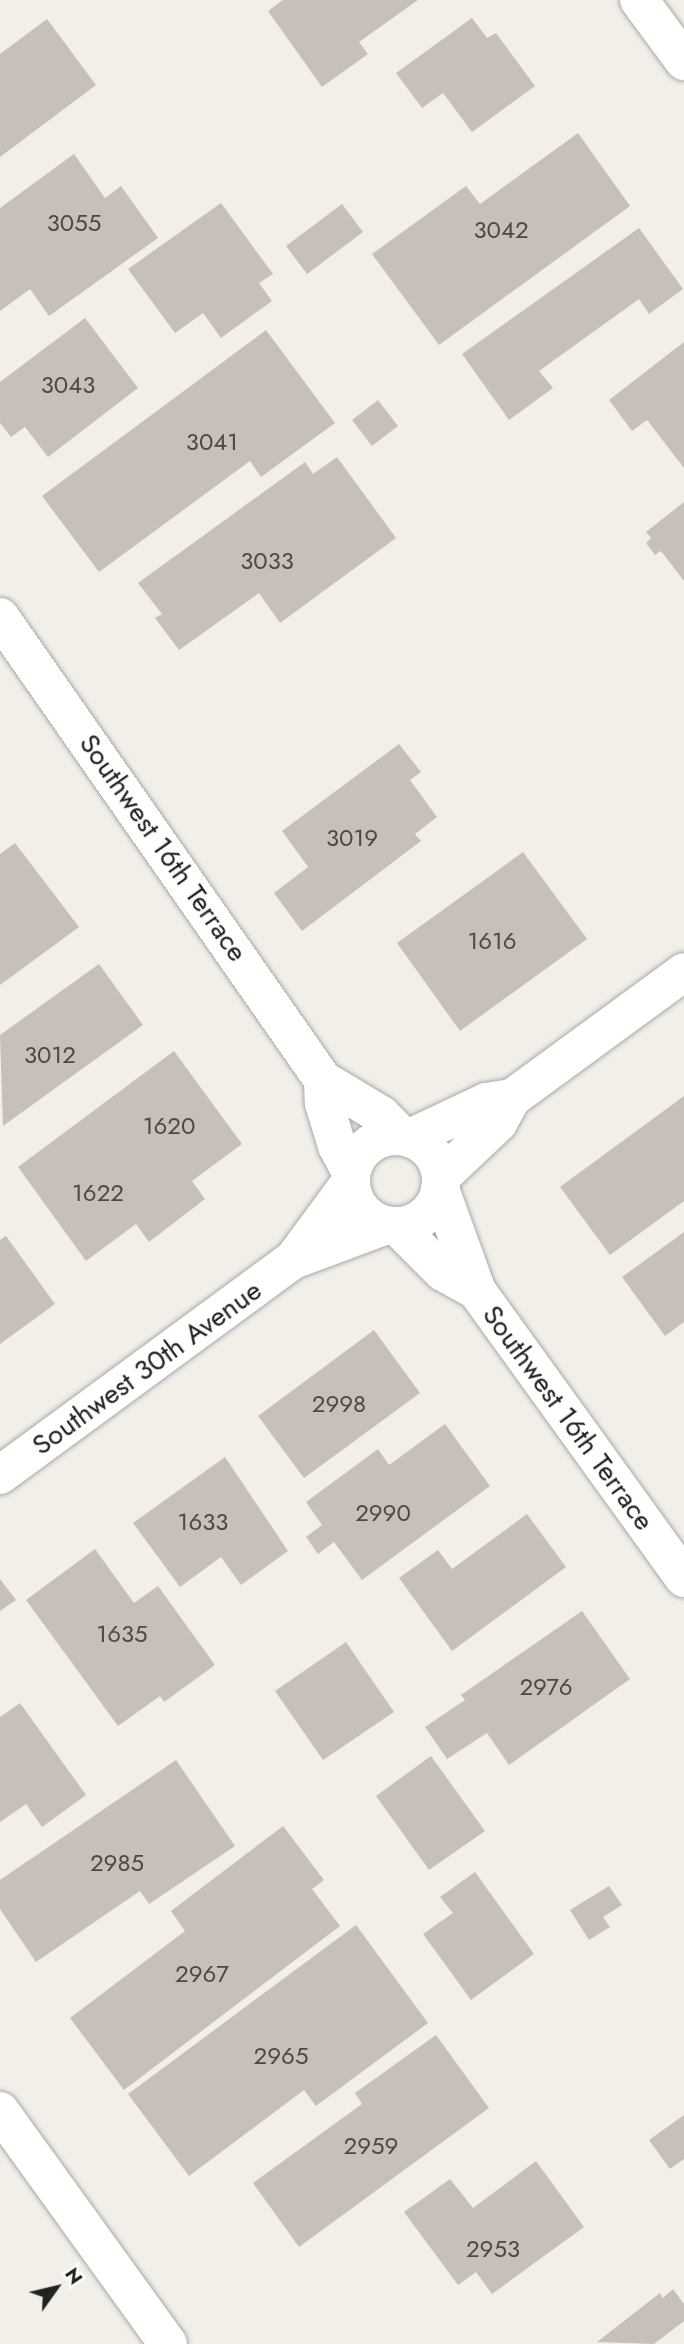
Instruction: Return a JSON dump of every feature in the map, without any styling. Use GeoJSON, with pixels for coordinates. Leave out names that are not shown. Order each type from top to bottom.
{"type":"FeatureCollection","features":[{"type":"Feature","properties":{"kind":"street"},"geometry":{"type":"LineString","coordinates":[[639,0],[684,61]]}},
{"type":"Feature","properties":{"kind":"street","name":"Southwest 16th Terrace"},"geometry":{"type":"LineString","coordinates":[[0,617],[323,1080],[381,1115],[406,1137]]}},
{"type":"Feature","properties":{"kind":"street"},"geometry":{"type":"LineString","coordinates":[[512,1098],[486,1102],[406,1137],[388,1136],[363,1148],[351,1177],[362,1210],[392,1226],[425,1215],[441,1183],[498,1123],[512,1098],[684,972]]}},
{"type":"Feature","properties":{"kind":"street","name":"Southwest 16th Terrace"},"geometry":{"type":"LineString","coordinates":[[323,1080],[324,1103],[337,1146],[351,1177]]}},
{"type":"Feature","properties":{"kind":"street"},"geometry":{"type":"LineString","coordinates":[[406,1137],[432,1153],[441,1183]]}},
{"type":"Feature","properties":{"kind":"street","name":"Southwest 30th Avenue"},"geometry":{"type":"LineString","coordinates":[[293,1261],[351,1177]]}},
{"type":"Feature","properties":{"kind":"street","name":"Southwest 16th Terrace"},"geometry":{"type":"LineString","coordinates":[[441,1183],[477,1291],[684,1578]]}},
{"type":"Feature","properties":{"kind":"street","name":"Southwest 16th Terrace"},"geometry":{"type":"LineString","coordinates":[[392,1226],[443,1272],[477,1291]]}},
{"type":"Feature","properties":{"kind":"street","name":"Southwest 30th Avenue"},"geometry":{"type":"LineString","coordinates":[[0,1475],[293,1261],[392,1226]]}},
{"type":"Feature","properties":{"kind":"street"},"geometry":{"type":"LineString","coordinates":[[0,2110],[168,2344]]}},
{"type":"Feature","properties":{"kind":"building"},"geometry":{"type":"Polygon","coordinates":[[[283,0],[418,0],[359,42],[368,54],[322,87],[268,11],[283,0]]]}},
{"type":"Feature","properties":{"kind":"building"},"geometry":{"type":"Polygon","coordinates":[[[472,18],[487,38],[496,33],[535,86],[472,132],[443,93],[422,108],[396,73],[472,18]]]}},
{"type":"Feature","properties":{"kind":"building"},"geometry":{"type":"Polygon","coordinates":[[[47,19],[96,85],[0,157],[0,54],[47,19]]]}},
{"type":"Feature","properties":{"kind":"building"},"geometry":{"type":"Polygon","coordinates":[[[578,133],[630,206],[439,345],[372,254],[466,186],[480,204],[578,133]]]}},
{"type":"Feature","properties":{"kind":"building"},"geometry":{"type":"Polygon","coordinates":[[[74,154],[105,198],[121,186],[158,238],[49,316],[30,289],[0,311],[0,208],[74,154]]]}},
{"type":"Feature","properties":{"kind":"building"},"geometry":{"type":"Polygon","coordinates":[[[221,203],[273,274],[259,283],[272,301],[221,338],[203,313],[175,333],[128,269],[221,203]]]}},
{"type":"Feature","properties":{"kind":"building"},"geometry":{"type":"Polygon","coordinates":[[[342,204],[363,232],[307,274],[286,246],[342,204]]]}},
{"type":"Feature","properties":{"kind":"building"},"geometry":{"type":"Polygon","coordinates":[[[639,228],[683,289],[649,314],[639,299],[539,371],[553,388],[509,420],[462,354],[639,228]]]}},
{"type":"Feature","properties":{"kind":"building"},"geometry":{"type":"Polygon","coordinates":[[[85,318],[138,388],[48,457],[25,427],[11,437],[0,423],[0,382],[85,318]]]}},
{"type":"Feature","properties":{"kind":"building"},"geometry":{"type":"Polygon","coordinates":[[[266,330],[335,423],[261,477],[250,461],[99,572],[42,496],[266,330]]]}},
{"type":"Feature","properties":{"kind":"building"},"geometry":{"type":"Polygon","coordinates":[[[684,342],[684,468],[647,420],[632,431],[609,400],[684,342]]]}},
{"type":"Feature","properties":{"kind":"building"},"geometry":{"type":"Polygon","coordinates":[[[378,400],[398,426],[372,446],[352,420],[378,400]]]}},
{"type":"Feature","properties":{"kind":"building"},"geometry":{"type":"Polygon","coordinates":[[[337,457],[396,538],[280,623],[259,593],[179,650],[155,618],[162,614],[138,583],[305,462],[313,474],[337,457]]]}},
{"type":"Feature","properties":{"kind":"building"},"geometry":{"type":"Polygon","coordinates":[[[684,502],[684,581],[661,551],[655,555],[646,543],[651,538],[646,532],[684,502]]]}},
{"type":"Feature","properties":{"kind":"building"},"geometry":{"type":"Polygon","coordinates":[[[399,744],[421,772],[410,780],[437,817],[415,834],[421,841],[302,931],[274,893],[308,867],[282,831],[399,744]]]}},
{"type":"Feature","properties":{"kind":"building"},"geometry":{"type":"Polygon","coordinates":[[[15,843],[79,927],[0,985],[0,854],[15,843]]]}},
{"type":"Feature","properties":{"kind":"building"},"geometry":{"type":"Polygon","coordinates":[[[523,852],[587,939],[460,1031],[397,943],[523,852]]]}},
{"type":"Feature","properties":{"kind":"building"},"geometry":{"type":"Polygon","coordinates":[[[99,964],[143,1025],[3,1126],[0,1035],[99,964]]]}},
{"type":"Feature","properties":{"kind":"building"},"geometry":{"type":"Polygon","coordinates":[[[174,1051],[242,1144],[192,1181],[205,1199],[149,1242],[136,1224],[86,1261],[18,1167],[174,1051]]]}},
{"type":"Feature","properties":{"kind":"building"},"geometry":{"type":"Polygon","coordinates":[[[684,1096],[684,1201],[610,1255],[560,1187],[684,1096]]]}},
{"type":"Feature","properties":{"kind":"building"},"geometry":{"type":"Polygon","coordinates":[[[684,1232],[684,1322],[665,1336],[622,1277],[684,1232]]]}},
{"type":"Feature","properties":{"kind":"building"},"geometry":{"type":"Polygon","coordinates":[[[6,1236],[55,1304],[0,1344],[0,1240],[6,1236]]]}},
{"type":"Feature","properties":{"kind":"building"},"geometry":{"type":"Polygon","coordinates":[[[374,1330],[420,1393],[304,1478],[258,1416],[374,1330]]]}},
{"type":"Feature","properties":{"kind":"building"},"geometry":{"type":"Polygon","coordinates":[[[445,1424],[490,1486],[362,1580],[334,1542],[318,1554],[306,1537],[322,1525],[306,1502],[378,1449],[389,1465],[445,1424]]]}},
{"type":"Feature","properties":{"kind":"building"},"geometry":{"type":"Polygon","coordinates":[[[225,1457],[288,1551],[241,1585],[221,1557],[180,1587],[133,1523],[225,1457]]]}},
{"type":"Feature","properties":{"kind":"building"},"geometry":{"type":"Polygon","coordinates":[[[527,1514],[566,1567],[452,1651],[399,1578],[438,1550],[452,1569],[527,1514]]]}},
{"type":"Feature","properties":{"kind":"building"},"geometry":{"type":"Polygon","coordinates":[[[95,1549],[134,1603],[158,1586],[215,1665],[164,1702],[160,1696],[118,1726],[26,1600],[95,1549]]]}},
{"type":"Feature","properties":{"kind":"building"},"geometry":{"type":"Polygon","coordinates":[[[0,1579],[16,1600],[0,1611],[0,1579]]]}},
{"type":"Feature","properties":{"kind":"building"},"geometry":{"type":"Polygon","coordinates":[[[582,1611],[630,1679],[509,1765],[487,1733],[447,1759],[425,1727],[465,1700],[461,1695],[582,1611]]]}},
{"type":"Feature","properties":{"kind":"building"},"geometry":{"type":"Polygon","coordinates":[[[346,1642],[394,1712],[323,1760],[275,1691],[346,1642]]]}},
{"type":"Feature","properties":{"kind":"building"},"geometry":{"type":"Polygon","coordinates":[[[20,1703],[86,1795],[42,1827],[26,1804],[0,1822],[0,1717],[20,1703]]]}},
{"type":"Feature","properties":{"kind":"building"},"geometry":{"type":"Polygon","coordinates":[[[431,1756],[485,1831],[429,1870],[376,1796],[431,1756]]]}},
{"type":"Feature","properties":{"kind":"building"},"geometry":{"type":"Polygon","coordinates":[[[176,1760],[235,1846],[149,1904],[140,1891],[36,1962],[0,1909],[0,1880],[176,1760]]]}},
{"type":"Feature","properties":{"kind":"building"},"geometry":{"type":"Polygon","coordinates":[[[283,1826],[324,1880],[312,1889],[340,1926],[124,2090],[70,2018],[185,1931],[171,1911],[283,1826]]]}},
{"type":"Feature","properties":{"kind":"building"},"geometry":{"type":"Polygon","coordinates":[[[475,1872],[534,1954],[471,2000],[423,1934],[453,1913],[440,1897],[475,1872]]]}},
{"type":"Feature","properties":{"kind":"building"},"geometry":{"type":"Polygon","coordinates":[[[609,1886],[622,1905],[603,1917],[610,1927],[589,1940],[570,1910],[609,1886]]]}},
{"type":"Feature","properties":{"kind":"building"},"geometry":{"type":"Polygon","coordinates":[[[356,1925],[428,2023],[316,2106],[304,2090],[189,2176],[128,2094],[356,1925]]]}},
{"type":"Feature","properties":{"kind":"building"},"geometry":{"type":"Polygon","coordinates":[[[436,2035],[489,2108],[299,2247],[253,2183],[362,2104],[355,2093],[436,2035]]]}},
{"type":"Feature","properties":{"kind":"building"},"geometry":{"type":"Polygon","coordinates":[[[684,2115],[684,2159],[670,2169],[649,2140],[684,2115]]]}},
{"type":"Feature","properties":{"kind":"building"},"geometry":{"type":"Polygon","coordinates":[[[536,2161],[584,2227],[492,2294],[476,2272],[458,2285],[404,2212],[450,2179],[473,2208],[536,2161]]]}},
{"type":"Feature","properties":{"kind":"building"},"geometry":{"type":"Polygon","coordinates":[[[673,2289],[684,2304],[684,2321],[654,2344],[597,2342],[660,2293],[663,2298],[673,2289]]]}}]}
